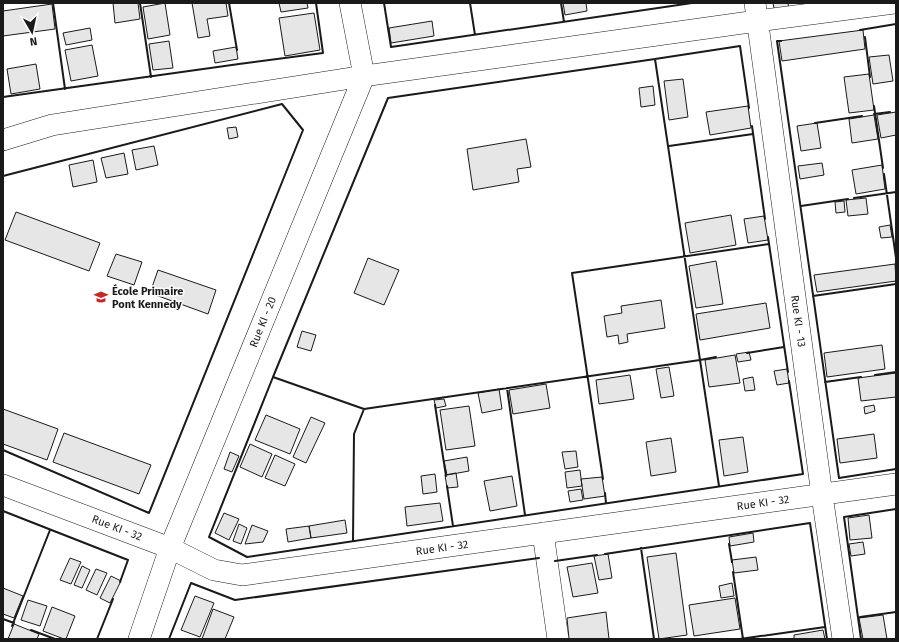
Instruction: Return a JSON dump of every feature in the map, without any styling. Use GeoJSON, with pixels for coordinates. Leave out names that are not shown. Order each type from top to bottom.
{"type":"FeatureCollection","features":[{"type":"Feature","properties":{"kind":"street"},"geometry":{"type":"LineString","coordinates":[[350,3],[364,76]]}},
{"type":"Feature","properties":{"kind":"street"},"geometry":{"type":"LineString","coordinates":[[3,140],[52,125],[756,12],[894,3]]}},
{"type":"Feature","properties":{"kind":"street","name":"Rue KI - 13"},"geometry":{"type":"LineString","coordinates":[[756,12],[843,639]]}},
{"type":"Feature","properties":{"kind":"street","name":"Rue KI - 20"},"geometry":{"type":"LineString","coordinates":[[139,639],[170,548],[364,76]]}},
{"type":"Feature","properties":{"kind":"street","name":"Rue KI - 32"},"geometry":{"type":"LineString","coordinates":[[3,485],[170,548],[214,570],[242,575],[896,484]]}},
{"type":"Feature","properties":{"kind":"street"},"geometry":{"type":"LineString","coordinates":[[543,533],[558,639]]}},
{"type":"Feature","properties":{"kind":"building"},"geometry":{"type":"Polygon","coordinates":[[[113,3],[138,3],[140,19],[115,23],[113,3]]]}},
{"type":"Feature","properties":{"kind":"building"},"geometry":{"type":"Polygon","coordinates":[[[165,3],[170,35],[148,39],[143,7],[165,3]]]}},
{"type":"Feature","properties":{"kind":"building"},"geometry":{"type":"Polygon","coordinates":[[[192,3],[226,3],[228,16],[207,19],[210,36],[198,38],[192,3]]]}},
{"type":"Feature","properties":{"kind":"building"},"geometry":{"type":"Polygon","coordinates":[[[279,3],[307,3],[308,8],[281,12],[279,3]]]}},
{"type":"Feature","properties":{"kind":"building"},"geometry":{"type":"Polygon","coordinates":[[[563,3],[586,3],[587,11],[565,15],[563,3]]]}},
{"type":"Feature","properties":{"kind":"building"},"geometry":{"type":"Polygon","coordinates":[[[773,3],[788,3],[789,11],[775,13],[773,3]]]}},
{"type":"Feature","properties":{"kind":"building"},"geometry":{"type":"Polygon","coordinates":[[[52,4],[55,29],[3,36],[3,11],[52,4]]]}},
{"type":"Feature","properties":{"kind":"building"},"geometry":{"type":"Polygon","coordinates":[[[314,13],[320,50],[285,56],[279,18],[314,13]]]}},
{"type":"Feature","properties":{"kind":"building"},"geometry":{"type":"Polygon","coordinates":[[[432,21],[434,36],[391,43],[389,28],[432,21]]]}},
{"type":"Feature","properties":{"kind":"building"},"geometry":{"type":"Polygon","coordinates":[[[90,28],[92,40],[66,45],[63,33],[90,28]]]}},
{"type":"Feature","properties":{"kind":"building"},"geometry":{"type":"Polygon","coordinates":[[[863,30],[865,49],[782,61],[779,41],[863,30]]]}},
{"type":"Feature","properties":{"kind":"building"},"geometry":{"type":"Polygon","coordinates":[[[169,41],[173,68],[153,70],[149,44],[169,41]]]}},
{"type":"Feature","properties":{"kind":"building"},"geometry":{"type":"Polygon","coordinates":[[[92,45],[98,76],[71,81],[65,50],[92,45]]]}},
{"type":"Feature","properties":{"kind":"building"},"geometry":{"type":"Polygon","coordinates":[[[236,47],[238,59],[215,63],[213,51],[236,47]]]}},
{"type":"Feature","properties":{"kind":"building"},"geometry":{"type":"Polygon","coordinates":[[[889,55],[893,81],[873,84],[869,57],[889,55]]]}},
{"type":"Feature","properties":{"kind":"building"},"geometry":{"type":"Polygon","coordinates":[[[36,64],[40,89],[11,94],[7,69],[36,64]]]}},
{"type":"Feature","properties":{"kind":"building"},"geometry":{"type":"Polygon","coordinates":[[[869,74],[874,110],[849,113],[844,77],[869,74]]]}},
{"type":"Feature","properties":{"kind":"building"},"geometry":{"type":"Polygon","coordinates":[[[683,79],[688,117],[669,120],[664,81],[683,79]]]}},
{"type":"Feature","properties":{"kind":"building"},"geometry":{"type":"Polygon","coordinates":[[[653,86],[655,105],[641,107],[639,88],[653,86]]]}},
{"type":"Feature","properties":{"kind":"building"},"geometry":{"type":"Polygon","coordinates":[[[748,106],[751,128],[710,135],[706,112],[748,106]]]}},
{"type":"Feature","properties":{"kind":"building"},"geometry":{"type":"Polygon","coordinates":[[[896,112],[896,135],[881,138],[877,115],[896,112]]]}},
{"type":"Feature","properties":{"kind":"building"},"geometry":{"type":"Polygon","coordinates":[[[874,115],[878,139],[852,143],[849,119],[874,115]]]}},
{"type":"Feature","properties":{"kind":"building"},"geometry":{"type":"Polygon","coordinates":[[[817,123],[821,148],[801,151],[797,126],[817,123]]]}},
{"type":"Feature","properties":{"kind":"building"},"geometry":{"type":"Polygon","coordinates":[[[236,127],[238,137],[229,139],[227,128],[236,127]]]}},
{"type":"Feature","properties":{"kind":"building"},"geometry":{"type":"Polygon","coordinates":[[[526,139],[531,167],[517,169],[519,182],[473,190],[467,149],[526,139]]]}},
{"type":"Feature","properties":{"kind":"building"},"geometry":{"type":"Polygon","coordinates":[[[154,146],[158,165],[136,170],[132,150],[154,146]]]}},
{"type":"Feature","properties":{"kind":"building"},"geometry":{"type":"Polygon","coordinates":[[[124,153],[128,174],[106,178],[101,158],[124,153]]]}},
{"type":"Feature","properties":{"kind":"building"},"geometry":{"type":"Polygon","coordinates":[[[93,160],[97,182],[73,187],[69,165],[93,160]]]}},
{"type":"Feature","properties":{"kind":"building"},"geometry":{"type":"Polygon","coordinates":[[[822,163],[824,175],[800,179],[798,166],[822,163]]]}},
{"type":"Feature","properties":{"kind":"building"},"geometry":{"type":"Polygon","coordinates":[[[882,165],[885,189],[856,194],[852,170],[882,165]]]}},
{"type":"Feature","properties":{"kind":"building"},"geometry":{"type":"Polygon","coordinates":[[[866,198],[868,214],[848,216],[846,200],[866,198]]]}},
{"type":"Feature","properties":{"kind":"building"},"geometry":{"type":"Polygon","coordinates":[[[844,201],[845,212],[836,213],[835,202],[844,201]]]}},
{"type":"Feature","properties":{"kind":"building"},"geometry":{"type":"Polygon","coordinates":[[[16,212],[100,243],[89,271],[5,240],[16,212]]]}},
{"type":"Feature","properties":{"kind":"building"},"geometry":{"type":"Polygon","coordinates":[[[731,215],[736,245],[690,253],[685,223],[731,215]]]}},
{"type":"Feature","properties":{"kind":"building"},"geometry":{"type":"Polygon","coordinates":[[[764,216],[768,240],[748,243],[744,219],[764,216]]]}},
{"type":"Feature","properties":{"kind":"building"},"geometry":{"type":"Polygon","coordinates":[[[890,225],[892,237],[881,238],[879,227],[890,225]]]}},
{"type":"Feature","properties":{"kind":"building"},"geometry":{"type":"Polygon","coordinates":[[[116,254],[142,262],[134,285],[107,276],[116,254]]]}},
{"type":"Feature","properties":{"kind":"building"},"geometry":{"type":"Polygon","coordinates":[[[368,258],[399,270],[384,305],[354,293],[368,258]]]}},
{"type":"Feature","properties":{"kind":"building"},"geometry":{"type":"Polygon","coordinates":[[[716,261],[723,304],[696,308],[689,266],[716,261]]]}},
{"type":"Feature","properties":{"kind":"building"},"geometry":{"type":"Polygon","coordinates":[[[895,264],[896,281],[817,292],[814,275],[895,264]]]}},
{"type":"Feature","properties":{"kind":"building"},"geometry":{"type":"Polygon","coordinates":[[[158,270],[216,290],[208,314],[150,293],[158,270]]]}},
{"type":"Feature","properties":{"kind":"building"},"geometry":{"type":"Polygon","coordinates":[[[661,300],[665,328],[627,334],[628,342],[619,344],[618,335],[607,337],[604,316],[622,313],[621,306],[661,300]]]}},
{"type":"Feature","properties":{"kind":"building"},"geometry":{"type":"Polygon","coordinates":[[[766,303],[770,328],[700,340],[696,314],[766,303]]]}},
{"type":"Feature","properties":{"kind":"building"},"geometry":{"type":"Polygon","coordinates":[[[302,331],[316,335],[311,351],[297,347],[302,331]]]}},
{"type":"Feature","properties":{"kind":"building"},"geometry":{"type":"Polygon","coordinates":[[[882,345],[885,369],[827,377],[824,353],[882,345]]]}},
{"type":"Feature","properties":{"kind":"building"},"geometry":{"type":"Polygon","coordinates":[[[749,352],[751,360],[738,362],[736,354],[749,352]]]}},
{"type":"Feature","properties":{"kind":"building"},"geometry":{"type":"Polygon","coordinates":[[[735,355],[740,383],[709,387],[705,360],[735,355]]]}},
{"type":"Feature","properties":{"kind":"building"},"geometry":{"type":"Polygon","coordinates":[[[669,367],[674,396],[661,398],[656,369],[669,367]]]}},
{"type":"Feature","properties":{"kind":"building"},"geometry":{"type":"Polygon","coordinates":[[[787,369],[789,383],[777,385],[774,371],[787,369]]]}},
{"type":"Feature","properties":{"kind":"building"},"geometry":{"type":"Polygon","coordinates":[[[896,373],[896,397],[861,401],[858,378],[896,373]]]}},
{"type":"Feature","properties":{"kind":"building"},"geometry":{"type":"Polygon","coordinates":[[[630,375],[634,399],[599,404],[596,380],[630,375]]]}},
{"type":"Feature","properties":{"kind":"building"},"geometry":{"type":"Polygon","coordinates":[[[753,377],[755,390],[745,391],[743,379],[753,377]]]}},
{"type":"Feature","properties":{"kind":"building"},"geometry":{"type":"Polygon","coordinates":[[[546,384],[550,408],[513,414],[509,390],[546,384]]]}},
{"type":"Feature","properties":{"kind":"building"},"geometry":{"type":"Polygon","coordinates":[[[499,389],[502,409],[482,413],[478,393],[499,389]]]}},
{"type":"Feature","properties":{"kind":"building"},"geometry":{"type":"Polygon","coordinates":[[[444,399],[446,406],[436,408],[434,400],[444,399]]]}},
{"type":"Feature","properties":{"kind":"building"},"geometry":{"type":"Polygon","coordinates":[[[874,405],[875,411],[865,414],[864,407],[874,405]]]}},
{"type":"Feature","properties":{"kind":"building"},"geometry":{"type":"Polygon","coordinates":[[[469,406],[475,446],[446,450],[440,410],[469,406]]]}},
{"type":"Feature","properties":{"kind":"building"},"geometry":{"type":"Polygon","coordinates":[[[3,409],[58,429],[47,460],[3,444],[3,409]]]}},
{"type":"Feature","properties":{"kind":"building"},"geometry":{"type":"Polygon","coordinates":[[[266,415],[300,429],[290,454],[255,440],[266,415]]]}},
{"type":"Feature","properties":{"kind":"building"},"geometry":{"type":"Polygon","coordinates":[[[311,417],[325,423],[306,463],[293,457],[311,417]]]}},
{"type":"Feature","properties":{"kind":"building"},"geometry":{"type":"Polygon","coordinates":[[[64,433],[151,465],[139,494],[53,462],[64,433]]]}},
{"type":"Feature","properties":{"kind":"building"},"geometry":{"type":"Polygon","coordinates":[[[874,434],[877,458],[840,463],[837,439],[874,434]]]}},
{"type":"Feature","properties":{"kind":"building"},"geometry":{"type":"Polygon","coordinates":[[[743,437],[748,472],[724,476],[719,440],[743,437]]]}},
{"type":"Feature","properties":{"kind":"building"},"geometry":{"type":"Polygon","coordinates":[[[671,438],[676,472],[651,476],[646,442],[671,438]]]}},
{"type":"Feature","properties":{"kind":"building"},"geometry":{"type":"Polygon","coordinates":[[[250,444],[272,454],[262,477],[240,467],[250,444]]]}},
{"type":"Feature","properties":{"kind":"building"},"geometry":{"type":"Polygon","coordinates":[[[576,451],[578,467],[565,469],[562,452],[576,451]]]}},
{"type":"Feature","properties":{"kind":"building"},"geometry":{"type":"Polygon","coordinates":[[[230,452],[239,456],[232,472],[224,469],[230,452]]]}},
{"type":"Feature","properties":{"kind":"building"},"geometry":{"type":"Polygon","coordinates":[[[275,455],[295,464],[285,486],[265,478],[275,455]]]}},
{"type":"Feature","properties":{"kind":"building"},"geometry":{"type":"Polygon","coordinates":[[[467,457],[469,471],[447,475],[444,461],[467,457]]]}},
{"type":"Feature","properties":{"kind":"building"},"geometry":{"type":"Polygon","coordinates":[[[580,470],[582,486],[567,488],[565,472],[580,470]]]}},
{"type":"Feature","properties":{"kind":"building"},"geometry":{"type":"Polygon","coordinates":[[[456,473],[458,487],[447,488],[445,475],[456,473]]]}},
{"type":"Feature","properties":{"kind":"building"},"geometry":{"type":"Polygon","coordinates":[[[435,474],[437,492],[423,494],[421,476],[435,474]]]}},
{"type":"Feature","properties":{"kind":"building"},"geometry":{"type":"Polygon","coordinates":[[[512,476],[517,506],[490,511],[484,481],[512,476]]]}},
{"type":"Feature","properties":{"kind":"building"},"geometry":{"type":"Polygon","coordinates":[[[602,477],[605,496],[584,499],[581,479],[602,477]]]}},
{"type":"Feature","properties":{"kind":"building"},"geometry":{"type":"Polygon","coordinates":[[[581,489],[583,500],[570,502],[568,491],[581,489]]]}},
{"type":"Feature","properties":{"kind":"building"},"geometry":{"type":"Polygon","coordinates":[[[440,503],[443,521],[407,526],[405,507],[440,503]]]}},
{"type":"Feature","properties":{"kind":"building"},"geometry":{"type":"Polygon","coordinates":[[[224,513],[239,519],[229,540],[215,533],[224,513]]]}},
{"type":"Feature","properties":{"kind":"building"},"geometry":{"type":"Polygon","coordinates":[[[869,515],[872,538],[850,540],[848,518],[869,515]]]}},
{"type":"Feature","properties":{"kind":"building"},"geometry":{"type":"Polygon","coordinates":[[[345,520],[347,533],[311,538],[309,526],[345,520]]]}},
{"type":"Feature","properties":{"kind":"building"},"geometry":{"type":"Polygon","coordinates":[[[239,524],[247,528],[241,544],[233,541],[239,524]]]}},
{"type":"Feature","properties":{"kind":"building"},"geometry":{"type":"Polygon","coordinates":[[[252,525],[268,531],[263,542],[245,544],[252,525]]]}},
{"type":"Feature","properties":{"kind":"building"},"geometry":{"type":"Polygon","coordinates":[[[309,526],[311,538],[288,542],[286,529],[309,526]]]}},
{"type":"Feature","properties":{"kind":"building"},"geometry":{"type":"Polygon","coordinates":[[[753,533],[754,542],[730,546],[729,537],[753,533]]]}},
{"type":"Feature","properties":{"kind":"building"},"geometry":{"type":"Polygon","coordinates":[[[863,542],[865,554],[851,556],[849,544],[863,542]]]}},
{"type":"Feature","properties":{"kind":"building"},"geometry":{"type":"Polygon","coordinates":[[[676,553],[687,635],[659,639],[647,557],[676,553]]]}},
{"type":"Feature","properties":{"kind":"building"},"geometry":{"type":"Polygon","coordinates":[[[608,554],[612,578],[599,580],[594,556],[608,554]]]}},
{"type":"Feature","properties":{"kind":"building"},"geometry":{"type":"Polygon","coordinates":[[[756,557],[758,570],[734,573],[732,560],[756,557]]]}},
{"type":"Feature","properties":{"kind":"building"},"geometry":{"type":"Polygon","coordinates":[[[70,558],[81,562],[71,584],[60,580],[70,558]]]}},
{"type":"Feature","properties":{"kind":"building"},"geometry":{"type":"Polygon","coordinates":[[[592,563],[598,593],[573,597],[567,567],[592,563]]]}},
{"type":"Feature","properties":{"kind":"building"},"geometry":{"type":"Polygon","coordinates":[[[82,566],[90,570],[82,588],[74,585],[82,566]]]}},
{"type":"Feature","properties":{"kind":"building"},"geometry":{"type":"Polygon","coordinates":[[[96,569],[107,573],[97,595],[86,590],[96,569]]]}},
{"type":"Feature","properties":{"kind":"building"},"geometry":{"type":"Polygon","coordinates":[[[111,576],[121,581],[110,603],[100,598],[111,576]]]}},
{"type":"Feature","properties":{"kind":"building"},"geometry":{"type":"Polygon","coordinates":[[[732,583],[734,596],[721,598],[719,586],[732,583]]]}},
{"type":"Feature","properties":{"kind":"building"},"geometry":{"type":"Polygon","coordinates":[[[3,588],[23,596],[14,618],[3,614],[3,588]]]}},
{"type":"Feature","properties":{"kind":"building"},"geometry":{"type":"Polygon","coordinates":[[[195,596],[214,603],[200,637],[181,630],[195,596]]]}},
{"type":"Feature","properties":{"kind":"building"},"geometry":{"type":"Polygon","coordinates":[[[735,598],[740,629],[694,636],[689,605],[735,598]]]}},
{"type":"Feature","properties":{"kind":"building"},"geometry":{"type":"Polygon","coordinates":[[[28,600],[47,606],[40,626],[21,620],[28,600]]]}},
{"type":"Feature","properties":{"kind":"building"},"geometry":{"type":"Polygon","coordinates":[[[52,607],[75,616],[66,639],[43,631],[52,607]]]}},
{"type":"Feature","properties":{"kind":"building"},"geometry":{"type":"Polygon","coordinates":[[[213,609],[234,617],[225,639],[202,639],[213,609]]]}},
{"type":"Feature","properties":{"kind":"building"},"geometry":{"type":"Polygon","coordinates":[[[606,612],[609,639],[569,639],[567,618],[606,612]]]}},
{"type":"Feature","properties":{"kind":"building"},"geometry":{"type":"Polygon","coordinates":[[[883,615],[887,639],[863,639],[859,618],[883,615]]]}},
{"type":"Feature","properties":{"kind":"building"},"geometry":{"type":"Polygon","coordinates":[[[14,624],[39,634],[37,639],[8,639],[14,624]]]}},
{"type":"Feature","properties":{"kind":"building"},"geometry":{"type":"Polygon","coordinates":[[[823,630],[825,639],[794,639],[794,635],[823,630]]]}},
{"type":"Feature","properties":{"kind":"wall"},"geometry":{"type":"LineString","coordinates":[[53,3],[65,89]]}},
{"type":"Feature","properties":{"kind":"wall"},"geometry":{"type":"LineString","coordinates":[[140,3],[151,77]]}},
{"type":"Feature","properties":{"kind":"wall"},"geometry":{"type":"LineString","coordinates":[[229,3],[237,50]]}},
{"type":"Feature","properties":{"kind":"wall"},"geometry":{"type":"LineString","coordinates":[[3,97],[323,53],[316,3]]}},
{"type":"Feature","properties":{"kind":"wall"},"geometry":{"type":"LineString","coordinates":[[384,3],[391,47],[692,3]]}},
{"type":"Feature","properties":{"kind":"wall"},"geometry":{"type":"LineString","coordinates":[[470,3],[475,35]]}},
{"type":"Feature","properties":{"kind":"wall"},"geometry":{"type":"LineString","coordinates":[[561,3],[564,22]]}},
{"type":"Feature","properties":{"kind":"wall"},"geometry":{"type":"LineString","coordinates":[[860,30],[896,24]]}},
{"type":"Feature","properties":{"kind":"wall"},"geometry":{"type":"LineString","coordinates":[[865,37],[870,77]]}},
{"type":"Feature","properties":{"kind":"wall"},"geometry":{"type":"LineString","coordinates":[[781,41],[777,41],[839,478],[896,469]]}},
{"type":"Feature","properties":{"kind":"wall"},"geometry":{"type":"LineString","coordinates":[[655,59],[740,46],[749,108]]}},
{"type":"Feature","properties":{"kind":"wall"},"geometry":{"type":"LineString","coordinates":[[655,59],[700,360],[364,409],[273,377],[388,98],[655,59]]}},
{"type":"Feature","properties":{"kind":"wall"},"geometry":{"type":"LineString","coordinates":[[3,176],[282,104],[303,130],[149,513],[3,450]]}},
{"type":"Feature","properties":{"kind":"wall"},"geometry":{"type":"LineString","coordinates":[[874,106],[883,168]]}},
{"type":"Feature","properties":{"kind":"wall"},"geometry":{"type":"LineString","coordinates":[[874,114],[890,112]]}},
{"type":"Feature","properties":{"kind":"wall"},"geometry":{"type":"LineString","coordinates":[[815,123],[862,116]]}},
{"type":"Feature","properties":{"kind":"wall"},"geometry":{"type":"LineString","coordinates":[[752,126],[765,219]]}},
{"type":"Feature","properties":{"kind":"wall"},"geometry":{"type":"LineString","coordinates":[[669,146],[753,134]]}},
{"type":"Feature","properties":{"kind":"wall"},"geometry":{"type":"LineString","coordinates":[[884,174],[896,258]]}},
{"type":"Feature","properties":{"kind":"wall"},"geometry":{"type":"LineString","coordinates":[[854,198],[896,192]]}},
{"type":"Feature","properties":{"kind":"wall"},"geometry":{"type":"LineString","coordinates":[[801,206],[848,199]]}},
{"type":"Feature","properties":{"kind":"wall"},"geometry":{"type":"LineString","coordinates":[[768,237],[788,372]]}},
{"type":"Feature","properties":{"kind":"wall"},"geometry":{"type":"LineString","coordinates":[[603,479],[572,273],[769,244]]}},
{"type":"Feature","properties":{"kind":"wall"},"geometry":{"type":"LineString","coordinates":[[813,296],[896,284]]}},
{"type":"Feature","properties":{"kind":"wall"},"geometry":{"type":"LineString","coordinates":[[747,353],[784,347]]}},
{"type":"Feature","properties":{"kind":"wall"},"geometry":{"type":"LineString","coordinates":[[716,357],[700,360],[719,486]]}},
{"type":"Feature","properties":{"kind":"wall"},"geometry":{"type":"LineString","coordinates":[[875,375],[896,372]]}},
{"type":"Feature","properties":{"kind":"wall"},"geometry":{"type":"LineString","coordinates":[[273,377],[209,537],[247,557],[803,474],[789,381]]}},
{"type":"Feature","properties":{"kind":"wall"},"geometry":{"type":"LineString","coordinates":[[825,382],[861,377]]}},
{"type":"Feature","properties":{"kind":"wall"},"geometry":{"type":"LineString","coordinates":[[507,388],[525,515]]}},
{"type":"Feature","properties":{"kind":"wall"},"geometry":{"type":"LineString","coordinates":[[435,405],[446,476]]}},
{"type":"Feature","properties":{"kind":"wall"},"geometry":{"type":"LineString","coordinates":[[353,541],[354,434],[364,409]]}},
{"type":"Feature","properties":{"kind":"wall"},"geometry":{"type":"LineString","coordinates":[[447,486],[453,526]]}},
{"type":"Feature","properties":{"kind":"wall"},"geometry":{"type":"LineString","coordinates":[[605,493],[606,503]]}},
{"type":"Feature","properties":{"kind":"wall"},"geometry":{"type":"LineString","coordinates":[[861,639],[844,517],[896,509]]}},
{"type":"Feature","properties":{"kind":"wall"},"geometry":{"type":"LineString","coordinates":[[3,511],[128,560],[120,582]]}},
{"type":"Feature","properties":{"kind":"wall"},"geometry":{"type":"LineString","coordinates":[[605,554],[810,523],[827,639]]}},
{"type":"Feature","properties":{"kind":"wall"},"geometry":{"type":"LineString","coordinates":[[12,626],[50,530]]}},
{"type":"Feature","properties":{"kind":"wall"},"geometry":{"type":"LineString","coordinates":[[729,544],[732,562]]}},
{"type":"Feature","properties":{"kind":"wall"},"geometry":{"type":"LineString","coordinates":[[641,548],[654,639]]}},
{"type":"Feature","properties":{"kind":"wall"},"geometry":{"type":"LineString","coordinates":[[555,561],[597,555]]}},
{"type":"Feature","properties":{"kind":"wall"},"geometry":{"type":"LineString","coordinates":[[169,639],[191,583],[235,600],[539,558]]}},
{"type":"Feature","properties":{"kind":"wall"},"geometry":{"type":"LineString","coordinates":[[733,572],[743,639]]}},
{"type":"Feature","properties":{"kind":"wall"},"geometry":{"type":"LineString","coordinates":[[97,639],[113,599]]}},
{"type":"Feature","properties":{"kind":"wall"},"geometry":{"type":"LineString","coordinates":[[860,617],[896,612]]}},
{"type":"Feature","properties":{"kind":"wall"},"geometry":{"type":"LineString","coordinates":[[3,619],[14,623]]}},
{"type":"Feature","properties":{"kind":"wall"},"geometry":{"type":"LineString","coordinates":[[740,639],[825,627]]}},
{"type":"Feature","properties":{"kind":"wall"},"geometry":{"type":"LineString","coordinates":[[31,630],[55,639]]}},
{"type":"Feature","properties":{"kind":"place","name":"École Primaire Pont Kennedy"},"geometry":{"type":"Point","coordinates":[101,297]}}]}
